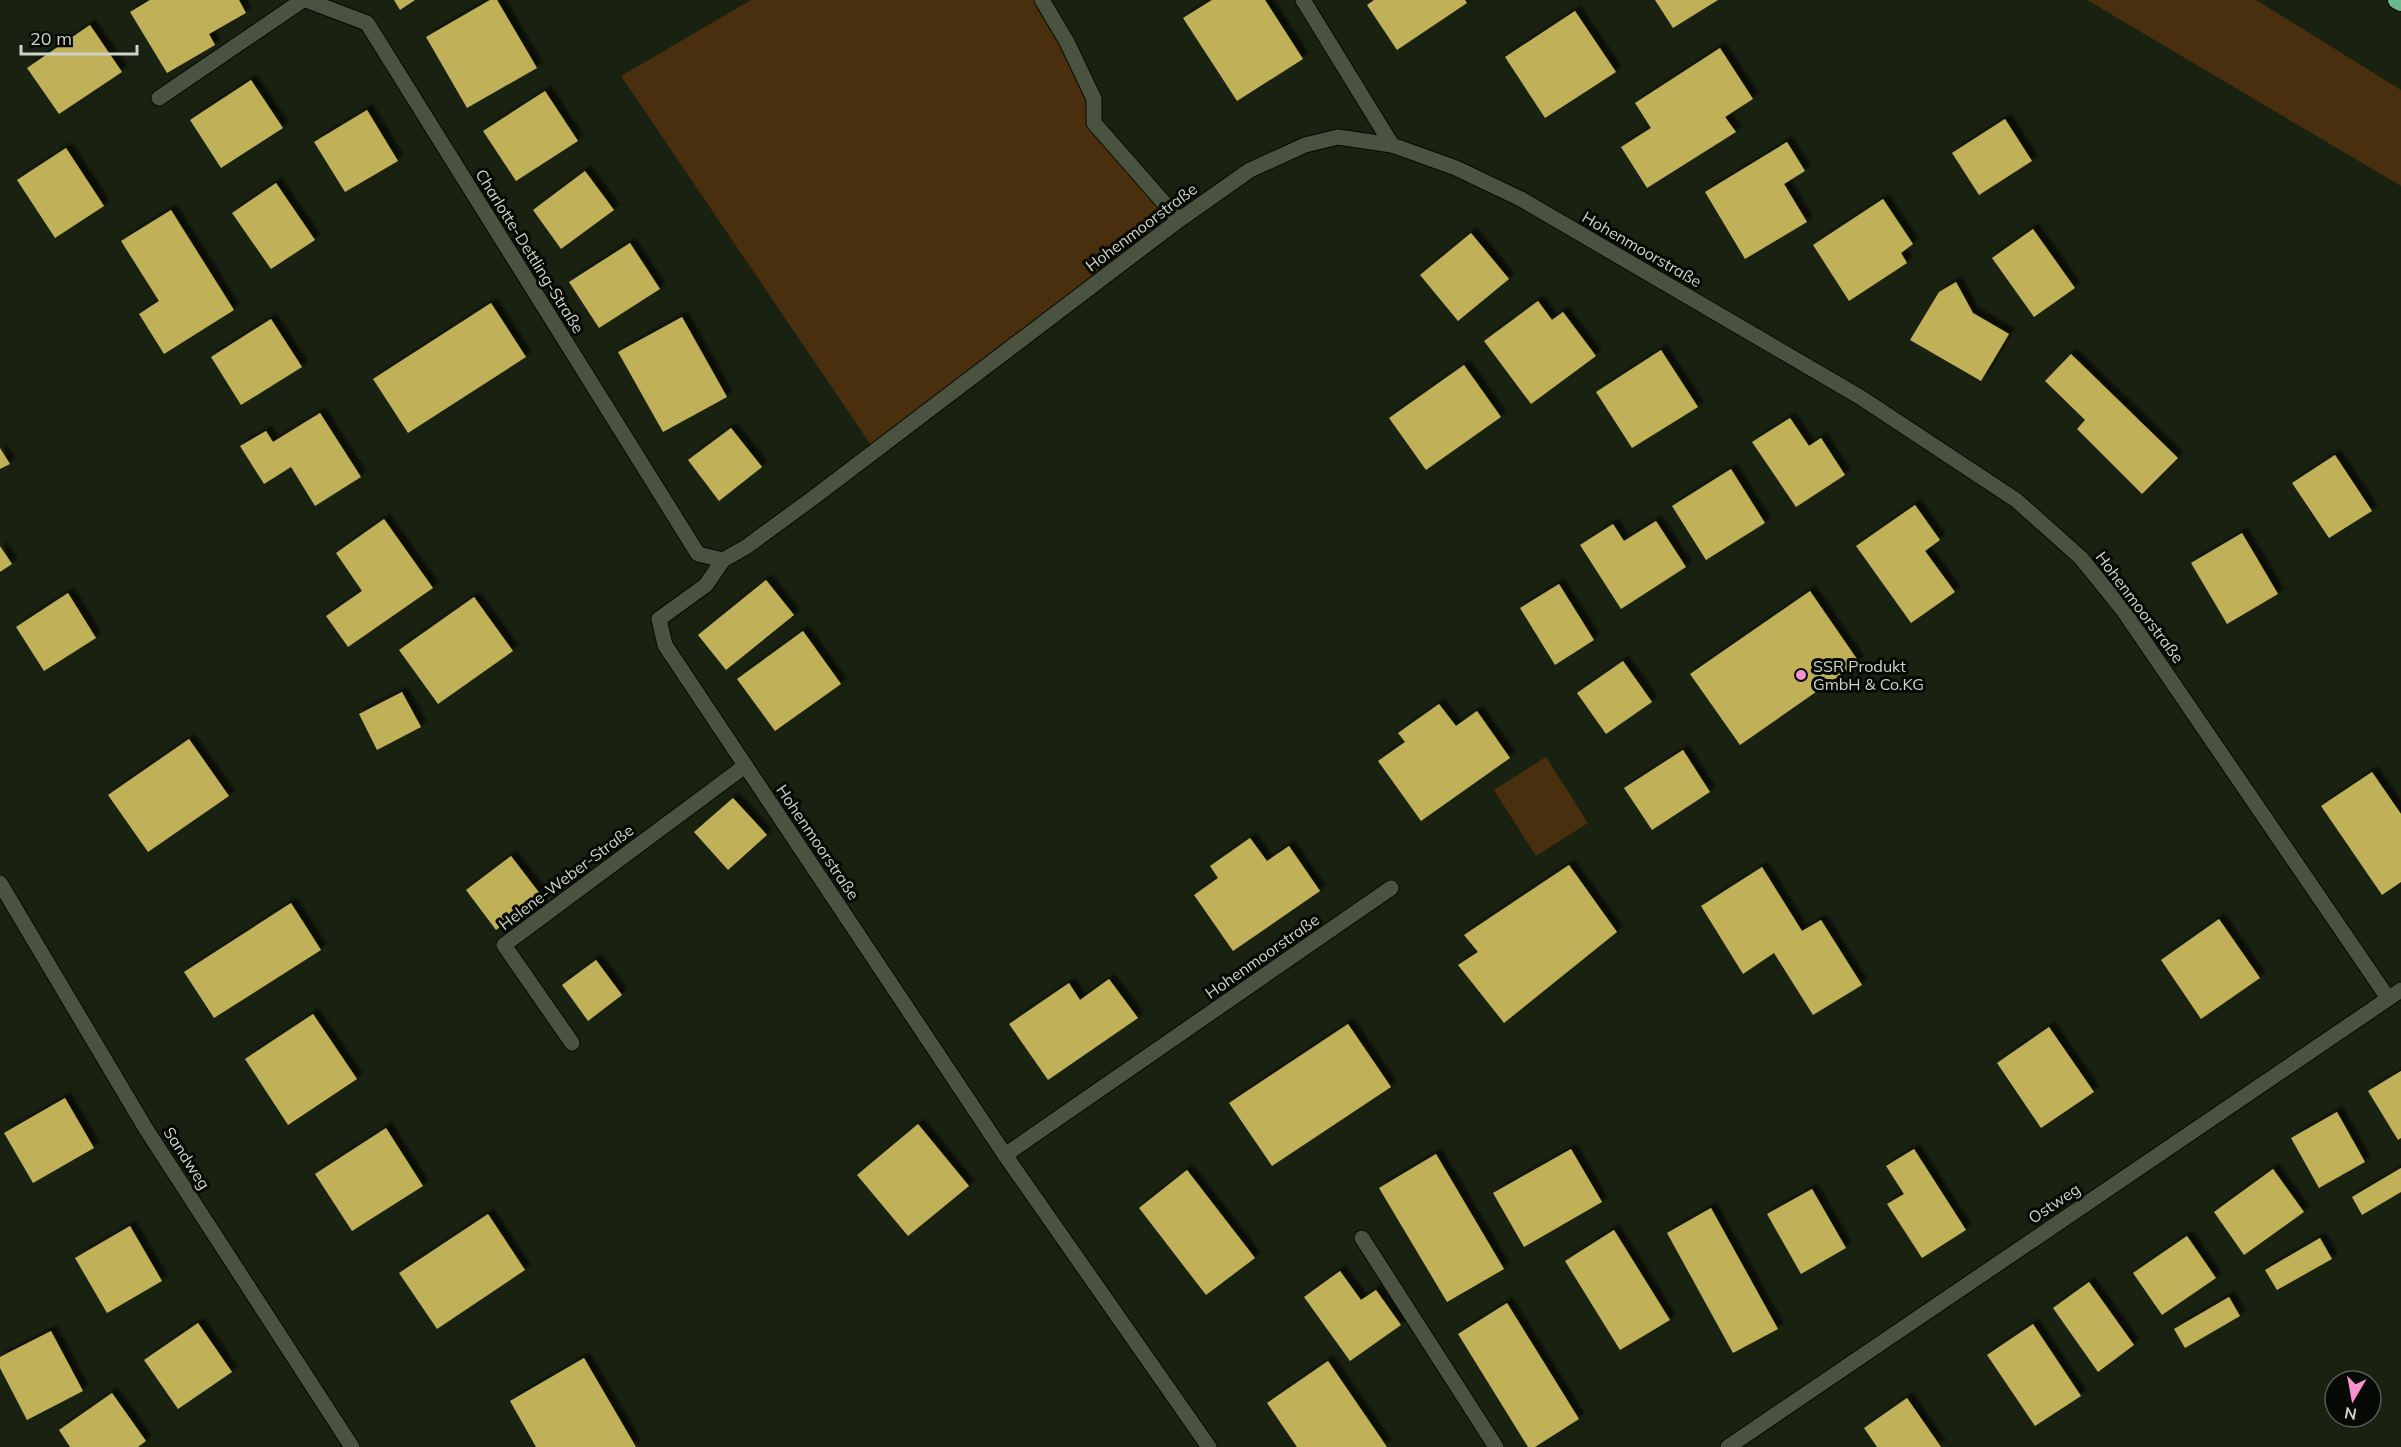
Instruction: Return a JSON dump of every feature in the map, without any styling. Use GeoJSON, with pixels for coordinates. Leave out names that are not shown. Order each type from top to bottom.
{"type":"FeatureCollection","features":[{"type":"Feature","properties":{"kind":"street"},"geometry":{"type":"LineString","coordinates":[[159,98],[304,0]]}},
{"type":"Feature","properties":{"kind":"street","name":"Charlotte-Dettling-Straße"},"geometry":{"type":"LineString","coordinates":[[304,0],[367,23],[698,554],[723,560]]}},
{"type":"Feature","properties":{"kind":"street"},"geometry":{"type":"LineString","coordinates":[[1042,0],[1094,99],[1094,123],[1179,220]]}},
{"type":"Feature","properties":{"kind":"street"},"geometry":{"type":"LineString","coordinates":[[1303,0],[1392,145]]}},
{"type":"Feature","properties":{"kind":"street","name":"Hohenmoorstraße"},"geometry":{"type":"LineString","coordinates":[[1209,1447],[1005,1155],[745,766],[665,645],[659,619],[706,585],[723,560],[746,547],[813,498],[1179,220],[1251,170],[1305,145],[1338,137],[1392,145],[1456,168],[1521,199],[1860,397],[1960,462],[2032,514],[2081,558],[2123,610],[2395,994]]}},
{"type":"Feature","properties":{"kind":"street","name":"Helene-Weber-Straße"},"geometry":{"type":"LineString","coordinates":[[572,1043],[504,945],[745,766]]}},
{"type":"Feature","properties":{"kind":"street","name":"Sandweg"},"geometry":{"type":"LineString","coordinates":[[0,883],[146,1129],[352,1447]]}},
{"type":"Feature","properties":{"kind":"street","name":"Hohenmoorstraße"},"geometry":{"type":"LineString","coordinates":[[1005,1155],[1391,888]]}},
{"type":"Feature","properties":{"kind":"street","name":"Ostweg"},"geometry":{"type":"LineString","coordinates":[[1728,1447],[2395,994]]}},
{"type":"Feature","properties":{"kind":"street"},"geometry":{"type":"LineString","coordinates":[[1362,1238],[1496,1447]]}},
{"type":"Feature","properties":{"kind":"shaded area"},"geometry":{"type":"Polygon","coordinates":[[[751,0],[1041,0],[1094,99],[1094,123],[1179,220],[875,451],[621,76],[751,0]]]}},
{"type":"Feature","properties":{"kind":"shaded area"},"geometry":{"type":"Polygon","coordinates":[[[2087,0],[2256,0],[2401,90],[2401,186],[2087,0]]]}},
{"type":"Feature","properties":{"kind":"shaded area"},"geometry":{"type":"Polygon","coordinates":[[[1546,757],[1588,823],[1536,856],[1494,790],[1546,757]]]}},
{"type":"Feature","properties":{"kind":"building"},"geometry":{"type":"Polygon","coordinates":[[[150,0],[239,0],[246,13],[209,34],[215,45],[167,73],[130,12],[150,0]]]}},
{"type":"Feature","properties":{"kind":"building"},"geometry":{"type":"Polygon","coordinates":[[[394,0],[415,0],[400,10],[394,0]]]}},
{"type":"Feature","properties":{"kind":"building"},"geometry":{"type":"Polygon","coordinates":[[[490,0],[497,0],[537,68],[467,108],[426,37],[490,0]]]}},
{"type":"Feature","properties":{"kind":"building"},"geometry":{"type":"Polygon","coordinates":[[[1212,0],[1265,0],[1303,59],[1237,101],[1183,18],[1212,0]]]}},
{"type":"Feature","properties":{"kind":"building"},"geometry":{"type":"Polygon","coordinates":[[[1374,0],[1465,0],[1467,3],[1397,50],[1367,5],[1374,0]]]}},
{"type":"Feature","properties":{"kind":"building"},"geometry":{"type":"Polygon","coordinates":[[[1655,0],[1718,0],[1673,28],[1655,0]]]}},
{"type":"Feature","properties":{"kind":"building"},"geometry":{"type":"Polygon","coordinates":[[[1575,11],[1616,72],[1545,118],[1505,57],[1575,11]]]}},
{"type":"Feature","properties":{"kind":"building"},"geometry":{"type":"Polygon","coordinates":[[[90,25],[122,72],[59,114],[27,68],[90,25]]]}},
{"type":"Feature","properties":{"kind":"building"},"geometry":{"type":"Polygon","coordinates":[[[1720,48],[1753,99],[1725,117],[1736,132],[1647,188],[1621,147],[1651,128],[1635,103],[1720,48]]]}},
{"type":"Feature","properties":{"kind":"building"},"geometry":{"type":"Polygon","coordinates":[[[251,80],[283,128],[221,168],[190,120],[251,80]]]}},
{"type":"Feature","properties":{"kind":"building"},"geometry":{"type":"Polygon","coordinates":[[[545,91],[578,141],[516,181],[483,131],[545,91]]]}},
{"type":"Feature","properties":{"kind":"building"},"geometry":{"type":"Polygon","coordinates":[[[367,110],[398,161],[345,192],[314,142],[367,110]]]}},
{"type":"Feature","properties":{"kind":"building"},"geometry":{"type":"Polygon","coordinates":[[[2005,119],[2032,161],[1979,195],[1952,153],[2005,119]]]}},
{"type":"Feature","properties":{"kind":"building"},"geometry":{"type":"Polygon","coordinates":[[[1787,142],[1805,171],[1784,184],[1807,222],[1745,259],[1705,192],[1787,142]]]}},
{"type":"Feature","properties":{"kind":"building"},"geometry":{"type":"Polygon","coordinates":[[[66,148],[104,206],[55,238],[17,180],[66,148]]]}},
{"type":"Feature","properties":{"kind":"building"},"geometry":{"type":"Polygon","coordinates":[[[585,171],[614,210],[561,249],[533,210],[585,171]]]}},
{"type":"Feature","properties":{"kind":"building"},"geometry":{"type":"Polygon","coordinates":[[[276,183],[315,240],[271,269],[232,213],[276,183]]]}},
{"type":"Feature","properties":{"kind":"building"},"geometry":{"type":"Polygon","coordinates":[[[1883,199],[1913,244],[1901,253],[1907,263],[1849,301],[1813,245],[1883,199]]]}},
{"type":"Feature","properties":{"kind":"building"},"geometry":{"type":"Polygon","coordinates":[[[171,210],[234,310],[164,354],[139,314],[159,301],[121,241],[171,210]]]}},
{"type":"Feature","properties":{"kind":"building"},"geometry":{"type":"Polygon","coordinates":[[[2033,229],[2075,288],[2034,317],[1992,258],[2033,229]]]}},
{"type":"Feature","properties":{"kind":"building"},"geometry":{"type":"Polygon","coordinates":[[[1471,233],[1509,279],[1458,321],[1420,275],[1471,233]]]}},
{"type":"Feature","properties":{"kind":"building"},"geometry":{"type":"Polygon","coordinates":[[[630,243],[660,289],[599,328],[569,282],[630,243]]]}},
{"type":"Feature","properties":{"kind":"building"},"geometry":{"type":"Polygon","coordinates":[[[1956,282],[1973,313],[2009,334],[1981,381],[1910,340],[1939,292],[1956,282]]]}},
{"type":"Feature","properties":{"kind":"building"},"geometry":{"type":"Polygon","coordinates":[[[1538,301],[1552,320],[1563,312],[1596,356],[1531,404],[1484,341],[1538,301]]]}},
{"type":"Feature","properties":{"kind":"building"},"geometry":{"type":"Polygon","coordinates":[[[491,303],[526,357],[408,433],[373,379],[491,303]]]}},
{"type":"Feature","properties":{"kind":"building"},"geometry":{"type":"Polygon","coordinates":[[[682,317],[727,397],[663,432],[618,352],[682,317]]]}},
{"type":"Feature","properties":{"kind":"building"},"geometry":{"type":"Polygon","coordinates":[[[271,319],[302,367],[241,405],[211,357],[271,319]]]}},
{"type":"Feature","properties":{"kind":"building"},"geometry":{"type":"Polygon","coordinates":[[[1661,350],[1698,407],[1632,448],[1596,392],[1661,350]]]}},
{"type":"Feature","properties":{"kind":"building"},"geometry":{"type":"Polygon","coordinates":[[[2071,354],[2178,458],[2142,494],[2077,429],[2085,420],[2045,381],[2071,354]]]}},
{"type":"Feature","properties":{"kind":"building"},"geometry":{"type":"Polygon","coordinates":[[[1464,365],[1501,417],[1426,470],[1389,418],[1464,365]]]}},
{"type":"Feature","properties":{"kind":"building"},"geometry":{"type":"Polygon","coordinates":[[[320,413],[361,477],[315,506],[291,467],[264,484],[240,446],[266,431],[273,442],[320,413]]]}},
{"type":"Feature","properties":{"kind":"building"},"geometry":{"type":"Polygon","coordinates":[[[1790,418],[1809,446],[1821,438],[1845,475],[1796,507],[1752,442],[1790,418]]]}},
{"type":"Feature","properties":{"kind":"building"},"geometry":{"type":"Polygon","coordinates":[[[731,428],[762,467],[719,501],[688,460],[731,428]]]}},
{"type":"Feature","properties":{"kind":"building"},"geometry":{"type":"Polygon","coordinates":[[[0,448],[10,464],[0,469],[0,448]]]}},
{"type":"Feature","properties":{"kind":"building"},"geometry":{"type":"Polygon","coordinates":[[[2335,455],[2372,511],[2329,538],[2292,483],[2335,455]]]}},
{"type":"Feature","properties":{"kind":"building"},"geometry":{"type":"Polygon","coordinates":[[[1731,469],[1765,523],[1706,560],[1672,506],[1731,469]]]}},
{"type":"Feature","properties":{"kind":"building"},"geometry":{"type":"Polygon","coordinates":[[[1915,505],[1940,540],[1925,551],[1955,592],[1911,623],[1856,546],[1915,505]]]}},
{"type":"Feature","properties":{"kind":"building"},"geometry":{"type":"Polygon","coordinates":[[[384,519],[433,588],[348,647],[326,616],[362,591],[336,553],[384,519]]]}},
{"type":"Feature","properties":{"kind":"building"},"geometry":{"type":"Polygon","coordinates":[[[1656,521],[1686,567],[1621,609],[1580,545],[1613,524],[1624,541],[1656,521]]]}},
{"type":"Feature","properties":{"kind":"building"},"geometry":{"type":"Polygon","coordinates":[[[2242,533],[2278,594],[2227,624],[2191,563],[2242,533]]]}},
{"type":"Feature","properties":{"kind":"building"},"geometry":{"type":"Polygon","coordinates":[[[0,546],[12,564],[0,572],[0,546]]]}},
{"type":"Feature","properties":{"kind":"building"},"geometry":{"type":"Polygon","coordinates":[[[766,580],[794,615],[726,670],[698,635],[766,580]]]}},
{"type":"Feature","properties":{"kind":"building"},"geometry":{"type":"Polygon","coordinates":[[[1559,584],[1594,640],[1555,665],[1520,608],[1559,584]]]}},
{"type":"Feature","properties":{"kind":"building"},"geometry":{"type":"Polygon","coordinates":[[[1810,591],[1859,662],[1740,745],[1690,674],[1810,591]]]}},
{"type":"Feature","properties":{"kind":"building"},"geometry":{"type":"Polygon","coordinates":[[[68,593],[96,638],[44,671],[16,627],[68,593]]]}},
{"type":"Feature","properties":{"kind":"building"},"geometry":{"type":"Polygon","coordinates":[[[474,597],[513,651],[438,704],[399,650],[474,597]]]}},
{"type":"Feature","properties":{"kind":"building"},"geometry":{"type":"Polygon","coordinates":[[[803,631],[841,684],[775,731],[737,679],[803,631]]]}},
{"type":"Feature","properties":{"kind":"building"},"geometry":{"type":"Polygon","coordinates":[[[1623,661],[1652,702],[1606,734],[1577,693],[1623,661]]]}},
{"type":"Feature","properties":{"kind":"building"},"geometry":{"type":"Polygon","coordinates":[[[402,692],[421,727],[377,750],[359,714],[402,692]]]}},
{"type":"Feature","properties":{"kind":"building"},"geometry":{"type":"Polygon","coordinates":[[[1439,704],[1456,726],[1477,711],[1510,758],[1421,821],[1378,761],[1405,742],[1398,733],[1439,704]]]}},
{"type":"Feature","properties":{"kind":"building"},"geometry":{"type":"Polygon","coordinates":[[[189,739],[229,796],[148,852],[108,795],[189,739]]]}},
{"type":"Feature","properties":{"kind":"building"},"geometry":{"type":"Polygon","coordinates":[[[1683,750],[1710,792],[1652,830],[1624,788],[1683,750]]]}},
{"type":"Feature","properties":{"kind":"building"},"geometry":{"type":"Polygon","coordinates":[[[2372,772],[2401,814],[2401,882],[2382,895],[2321,806],[2372,772]]]}},
{"type":"Feature","properties":{"kind":"building"},"geometry":{"type":"Polygon","coordinates":[[[733,798],[767,835],[728,870],[694,832],[733,798]]]}},
{"type":"Feature","properties":{"kind":"building"},"geometry":{"type":"Polygon","coordinates":[[[1250,838],[1267,861],[1289,846],[1320,891],[1233,951],[1194,895],[1218,878],[1210,866],[1250,838]]]}},
{"type":"Feature","properties":{"kind":"building"},"geometry":{"type":"Polygon","coordinates":[[[511,856],[541,895],[496,930],[466,890],[511,856]]]}},
{"type":"Feature","properties":{"kind":"building"},"geometry":{"type":"Polygon","coordinates":[[[1569,865],[1617,932],[1504,1023],[1458,965],[1478,952],[1464,935],[1569,865]]]}},
{"type":"Feature","properties":{"kind":"building"},"geometry":{"type":"Polygon","coordinates":[[[1762,867],[1802,931],[1821,920],[1862,985],[1813,1015],[1774,953],[1743,974],[1701,906],[1762,867]]]}},
{"type":"Feature","properties":{"kind":"building"},"geometry":{"type":"Polygon","coordinates":[[[291,903],[321,950],[214,1018],[184,972],[291,903]]]}},
{"type":"Feature","properties":{"kind":"building"},"geometry":{"type":"Polygon","coordinates":[[[2219,919],[2260,978],[2201,1019],[2161,960],[2219,919]]]}},
{"type":"Feature","properties":{"kind":"building"},"geometry":{"type":"Polygon","coordinates":[[[596,960],[622,995],[588,1021],[562,985],[596,960]]]}},
{"type":"Feature","properties":{"kind":"building"},"geometry":{"type":"Polygon","coordinates":[[[1109,979],[1138,1018],[1048,1080],[1009,1024],[1069,983],[1080,1000],[1109,979]]]}},
{"type":"Feature","properties":{"kind":"building"},"geometry":{"type":"Polygon","coordinates":[[[313,1014],[357,1079],[288,1125],[245,1059],[313,1014]]]}},
{"type":"Feature","properties":{"kind":"building"},"geometry":{"type":"Polygon","coordinates":[[[1348,1024],[1391,1087],[1272,1166],[1229,1103],[1348,1024]]]}},
{"type":"Feature","properties":{"kind":"building"},"geometry":{"type":"Polygon","coordinates":[[[2049,1027],[2094,1092],[2041,1128],[1997,1063],[2049,1027]]]}},
{"type":"Feature","properties":{"kind":"building"},"geometry":{"type":"Polygon","coordinates":[[[2401,1071],[2401,1138],[2398,1140],[2368,1091],[2401,1071]]]}},
{"type":"Feature","properties":{"kind":"building"},"geometry":{"type":"Polygon","coordinates":[[[65,1098],[94,1148],[33,1183],[4,1133],[65,1098]]]}},
{"type":"Feature","properties":{"kind":"building"},"geometry":{"type":"Polygon","coordinates":[[[2337,1112],[2365,1162],[2319,1188],[2291,1138],[2337,1112]]]}},
{"type":"Feature","properties":{"kind":"building"},"geometry":{"type":"Polygon","coordinates":[[[918,1124],[969,1186],[908,1236],[857,1175],[918,1124]]]}},
{"type":"Feature","properties":{"kind":"building"},"geometry":{"type":"Polygon","coordinates":[[[386,1128],[423,1186],[352,1231],[315,1174],[386,1128]]]}},
{"type":"Feature","properties":{"kind":"building"},"geometry":{"type":"Polygon","coordinates":[[[1571,1149],[1602,1202],[1524,1247],[1493,1193],[1571,1149]]]}},
{"type":"Feature","properties":{"kind":"building"},"geometry":{"type":"Polygon","coordinates":[[[1914,1149],[1966,1230],[1922,1258],[1887,1204],[1904,1194],[1886,1166],[1914,1149]]]}},
{"type":"Feature","properties":{"kind":"building"},"geometry":{"type":"Polygon","coordinates":[[[1436,1154],[1504,1269],[1447,1302],[1379,1188],[1436,1154]]]}},
{"type":"Feature","properties":{"kind":"building"},"geometry":{"type":"Polygon","coordinates":[[[2401,1168],[2401,1192],[2362,1215],[2352,1197],[2401,1168]]]}},
{"type":"Feature","properties":{"kind":"building"},"geometry":{"type":"Polygon","coordinates":[[[2273,1169],[2304,1212],[2244,1255],[2214,1212],[2273,1169]]]}},
{"type":"Feature","properties":{"kind":"building"},"geometry":{"type":"Polygon","coordinates":[[[1187,1170],[1255,1258],[1206,1295],[1139,1208],[1187,1170]]]}},
{"type":"Feature","properties":{"kind":"building"},"geometry":{"type":"Polygon","coordinates":[[[1812,1189],[1846,1248],[1801,1274],[1767,1214],[1812,1189]]]}},
{"type":"Feature","properties":{"kind":"building"},"geometry":{"type":"Polygon","coordinates":[[[1711,1208],[1778,1329],[1733,1353],[1667,1233],[1711,1208]]]}},
{"type":"Feature","properties":{"kind":"building"},"geometry":{"type":"Polygon","coordinates":[[[488,1214],[525,1270],[437,1329],[399,1273],[488,1214]]]}},
{"type":"Feature","properties":{"kind":"building"},"geometry":{"type":"Polygon","coordinates":[[[130,1226],[162,1281],[107,1313],[75,1258],[130,1226]]]}},
{"type":"Feature","properties":{"kind":"building"},"geometry":{"type":"Polygon","coordinates":[[[1614,1230],[1670,1320],[1620,1350],[1565,1261],[1614,1230]]]}},
{"type":"Feature","properties":{"kind":"building"},"geometry":{"type":"Polygon","coordinates":[[[2187,1236],[2216,1278],[2162,1315],[2133,1273],[2187,1236]]]}},
{"type":"Feature","properties":{"kind":"building"},"geometry":{"type":"Polygon","coordinates":[[[2320,1238],[2332,1259],[2277,1290],[2265,1270],[2320,1238]]]}},
{"type":"Feature","properties":{"kind":"building"},"geometry":{"type":"Polygon","coordinates":[[[1340,1271],[1361,1300],[1376,1290],[1401,1325],[1350,1361],[1304,1297],[1340,1271]]]}},
{"type":"Feature","properties":{"kind":"building"},"geometry":{"type":"Polygon","coordinates":[[[2089,1282],[2134,1345],[2098,1372],[2053,1308],[2089,1282]]]}},
{"type":"Feature","properties":{"kind":"building"},"geometry":{"type":"Polygon","coordinates":[[[2229,1297],[2240,1316],[2185,1348],[2174,1329],[2229,1297]]]}},
{"type":"Feature","properties":{"kind":"building"},"geometry":{"type":"Polygon","coordinates":[[[1507,1303],[1579,1419],[1535,1447],[1528,1447],[1458,1334],[1507,1303]]]}},
{"type":"Feature","properties":{"kind":"building"},"geometry":{"type":"Polygon","coordinates":[[[198,1323],[232,1372],[178,1409],[144,1360],[198,1323]]]}},
{"type":"Feature","properties":{"kind":"building"},"geometry":{"type":"Polygon","coordinates":[[[2033,1324],[2081,1396],[2035,1426],[1987,1355],[2033,1324]]]}},
{"type":"Feature","properties":{"kind":"building"},"geometry":{"type":"Polygon","coordinates":[[[51,1331],[83,1391],[27,1420],[0,1368],[0,1357],[51,1331]]]}},
{"type":"Feature","properties":{"kind":"building"},"geometry":{"type":"Polygon","coordinates":[[[584,1358],[636,1447],[536,1447],[510,1401],[584,1358]]]}},
{"type":"Feature","properties":{"kind":"building"},"geometry":{"type":"Polygon","coordinates":[[[1328,1361],[1387,1447],[1297,1447],[1267,1403],[1328,1361]]]}},
{"type":"Feature","properties":{"kind":"building"},"geometry":{"type":"Polygon","coordinates":[[[112,1393],[146,1441],[138,1447],[70,1447],[59,1430],[112,1393]]]}},
{"type":"Feature","properties":{"kind":"building"},"geometry":{"type":"Polygon","coordinates":[[[1907,1398],[1941,1447],[1877,1447],[1864,1428],[1907,1398]]]}},
{"type":"Feature","properties":{"kind":"place","name":"SSR Produkt GmbH & Co.KG"},"geometry":{"type":"Point","coordinates":[1801,675]}}]}
